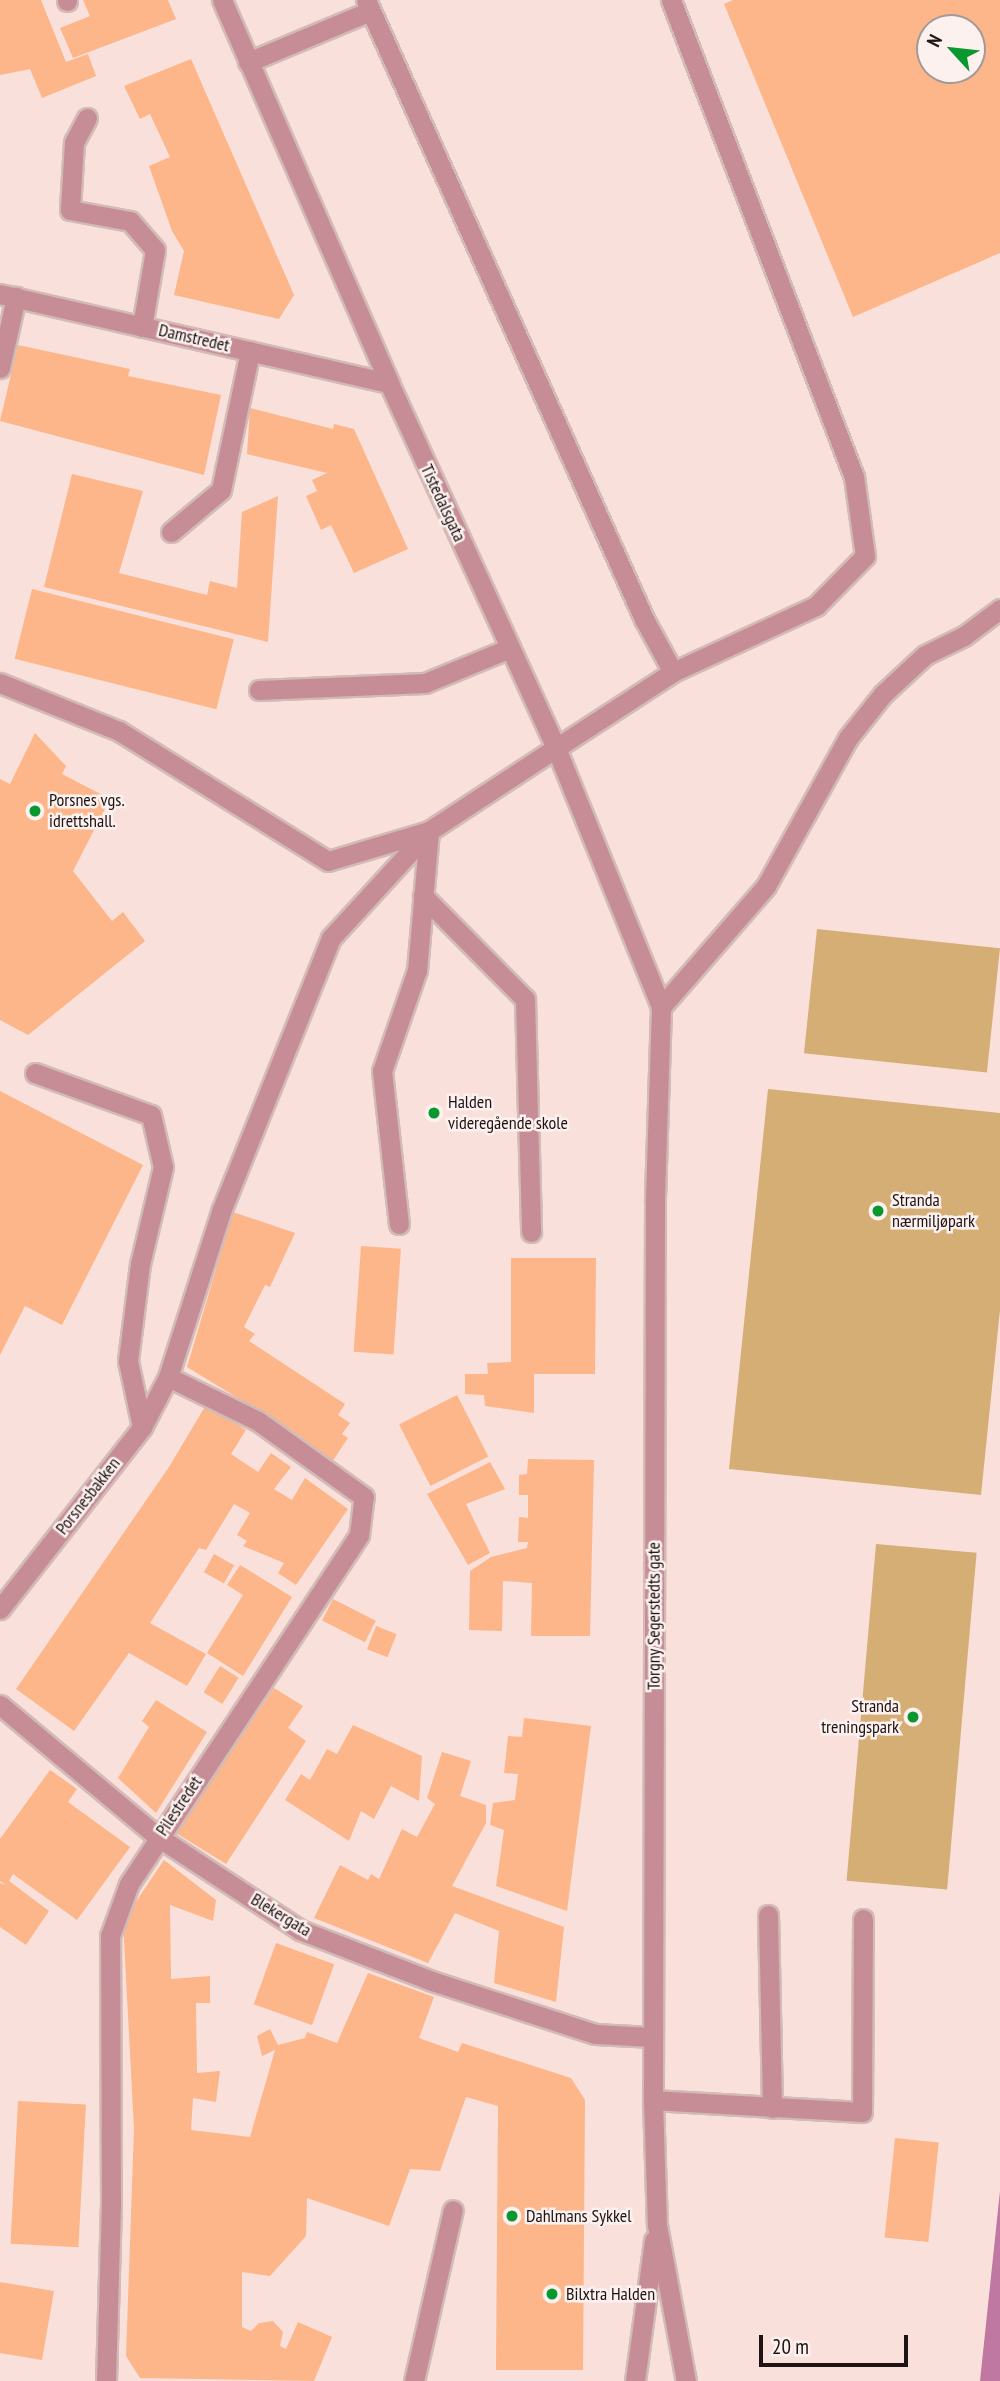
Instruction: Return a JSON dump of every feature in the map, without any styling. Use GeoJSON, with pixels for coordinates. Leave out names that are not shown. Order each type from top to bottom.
{"type":"FeatureCollection","features":[{"type":"Feature","properties":{"kind":"street","name":"Tistedalsgata"},"geometry":{"type":"LineString","coordinates":[[222,0],[388,383],[556,748],[661,1007]]}},
{"type":"Feature","properties":{"kind":"street"},"geometry":{"type":"LineString","coordinates":[[0,683],[119,731],[328,861],[429,831],[673,672],[816,606],[865,556],[854,477],[671,0]]}},
{"type":"Feature","properties":{"kind":"street"},"geometry":{"type":"LineString","coordinates":[[248,62],[368,6],[644,619],[673,672]]}},
{"type":"Feature","properties":{"kind":"street"},"geometry":{"type":"LineString","coordinates":[[88,118],[74,142],[70,210],[130,221],[155,250],[142,327]]}},
{"type":"Feature","properties":{"kind":"street"},"geometry":{"type":"LineString","coordinates":[[0,368],[8,296]]}},
{"type":"Feature","properties":{"kind":"street","name":"Damstredet"},"geometry":{"type":"LineString","coordinates":[[8,296],[388,383]]}},
{"type":"Feature","properties":{"kind":"street"},"geometry":{"type":"LineString","coordinates":[[171,532],[221,490],[250,351]]}},
{"type":"Feature","properties":{"kind":"street"},"geometry":{"type":"LineString","coordinates":[[661,1007],[766,886],[848,738],[883,694],[925,655],[964,636],[1000,609]]}},
{"type":"Feature","properties":{"kind":"street"},"geometry":{"type":"LineString","coordinates":[[259,690],[425,683],[510,648]]}},
{"type":"Feature","properties":{"kind":"street"},"geometry":{"type":"LineString","coordinates":[[400,1224],[382,1071],[417,970],[429,831]]}},
{"type":"Feature","properties":{"kind":"street","name":"Porsnesbakken"},"geometry":{"type":"LineString","coordinates":[[0,1609],[142,1427],[181,1345],[222,1209],[331,938],[429,831]]}},
{"type":"Feature","properties":{"kind":"street"},"geometry":{"type":"LineString","coordinates":[[423,897],[525,999],[531,1232]]}},
{"type":"Feature","properties":{"kind":"street","name":"Torgny Segerstedts gate"},"geometry":{"type":"LineString","coordinates":[[661,1007],[655,1216],[653,2100],[657,2225],[686,2381]]}},
{"type":"Feature","properties":{"kind":"street"},"geometry":{"type":"LineString","coordinates":[[35,1073],[151,1115],[163,1167],[140,1264],[128,1361],[142,1427]]}},
{"type":"Feature","properties":{"kind":"street","name":"Pilestredet"},"geometry":{"type":"LineString","coordinates":[[106,2381],[110,1936],[129,1884],[359,1535],[363,1497],[258,1421],[168,1377]]}},
{"type":"Feature","properties":{"kind":"street","name":"Blekergata"},"geometry":{"type":"LineString","coordinates":[[0,1705],[158,1838],[300,1930],[432,1981],[595,2034],[652,2037]]}},
{"type":"Feature","properties":{"kind":"street"},"geometry":{"type":"LineString","coordinates":[[768,1915],[772,2108]]}},
{"type":"Feature","properties":{"kind":"street"},"geometry":{"type":"LineString","coordinates":[[653,2100],[862,2112],[863,1919]]}},
{"type":"Feature","properties":{"kind":"street"},"geometry":{"type":"LineString","coordinates":[[414,2381],[453,2210]]}},
{"type":"Feature","properties":{"kind":"street","name":"Torgny Segerstedts gate"},"geometry":{"type":"LineString","coordinates":[[635,2381],[657,2225]]}},
{"type":"Feature","properties":{"kind":"shaded area"},"geometry":{"type":"Polygon","coordinates":[[[817,929],[1000,948],[987,1073],[804,1053],[817,929]]]}},
{"type":"Feature","properties":{"kind":"shaded area","name":"Stranda nærmiljøpark"},"geometry":{"type":"Polygon","coordinates":[[[768,1089],[1000,1113],[1000,1310],[981,1495],[729,1469],[768,1089]]]}},
{"type":"Feature","properties":{"kind":"shaded area","name":"Stranda treningspark"},"geometry":{"type":"Polygon","coordinates":[[[876,1544],[977,1553],[947,1890],[847,1881],[876,1544]]]}},
{"type":"Feature","properties":{"kind":"shaded area"},"geometry":{"type":"Polygon","coordinates":[[[1000,2191],[1000,2381],[980,2381],[1000,2191]]]}},
{"type":"Feature","properties":{"kind":"building"},"geometry":{"type":"Polygon","coordinates":[[[0,0],[41,0],[66,62],[88,54],[96,76],[42,98],[30,69],[0,75],[0,0]]]}},
{"type":"Feature","properties":{"kind":"building"},"geometry":{"type":"Polygon","coordinates":[[[83,0],[168,0],[176,19],[73,58],[60,28],[90,16],[83,0]]]}},
{"type":"Feature","properties":{"kind":"building"},"geometry":{"type":"Polygon","coordinates":[[[733,0],[1000,0],[1000,253],[853,317],[724,4],[733,0]]]}},
{"type":"Feature","properties":{"kind":"building"},"geometry":{"type":"Polygon","coordinates":[[[191,59],[294,295],[279,319],[174,295],[184,251],[172,231],[149,166],[170,157],[150,114],[140,119],[124,86],[191,59]]]}},
{"type":"Feature","properties":{"kind":"building"},"geometry":{"type":"Polygon","coordinates":[[[18,345],[130,369],[128,376],[221,395],[204,475],[0,421],[18,345]]]}},
{"type":"Feature","properties":{"kind":"building"},"geometry":{"type":"Polygon","coordinates":[[[250,408],[333,429],[334,424],[354,429],[408,549],[354,573],[331,525],[321,530],[306,496],[317,491],[312,480],[327,473],[247,454],[250,408]]]}},
{"type":"Feature","properties":{"kind":"building"},"geometry":{"type":"Polygon","coordinates":[[[72,474],[143,491],[119,573],[207,595],[210,581],[237,588],[242,512],[278,496],[268,642],[44,587],[72,474]]]}},
{"type":"Feature","properties":{"kind":"building"},"geometry":{"type":"Polygon","coordinates":[[[32,589],[234,639],[216,709],[15,659],[32,589]]]}},
{"type":"Feature","properties":{"kind":"building"},"geometry":{"type":"Polygon","coordinates":[[[35,733],[66,766],[62,774],[110,799],[73,871],[112,921],[123,912],[145,941],[28,1035],[0,1020],[0,779],[10,784],[35,733]]]}},
{"type":"Feature","properties":{"kind":"building"},"geometry":{"type":"Polygon","coordinates":[[[0,1091],[143,1165],[62,1325],[25,1306],[0,1355],[0,1091]]]}},
{"type":"Feature","properties":{"kind":"building"},"geometry":{"type":"Polygon","coordinates":[[[233,1212],[295,1233],[270,1287],[265,1285],[244,1327],[255,1334],[249,1341],[345,1404],[338,1415],[350,1423],[342,1434],[348,1438],[332,1462],[300,1436],[187,1367],[233,1212]]]}},
{"type":"Feature","properties":{"kind":"building"},"geometry":{"type":"Polygon","coordinates":[[[361,1246],[401,1249],[394,1355],[354,1352],[361,1246]]]}},
{"type":"Feature","properties":{"kind":"building"},"geometry":{"type":"Polygon","coordinates":[[[511,1258],[596,1258],[595,1374],[534,1374],[534,1413],[485,1406],[484,1395],[465,1394],[465,1374],[488,1374],[487,1363],[511,1362],[511,1258]]]}},
{"type":"Feature","properties":{"kind":"building"},"geometry":{"type":"Polygon","coordinates":[[[457,1395],[488,1456],[430,1486],[399,1425],[457,1395]]]}},
{"type":"Feature","properties":{"kind":"building"},"geometry":{"type":"Polygon","coordinates":[[[206,1405],[246,1430],[231,1454],[258,1472],[271,1453],[291,1467],[274,1489],[292,1500],[305,1478],[348,1509],[296,1585],[278,1573],[284,1563],[243,1546],[247,1541],[237,1535],[250,1513],[234,1504],[206,1550],[199,1548],[150,1623],[206,1654],[187,1686],[129,1653],[74,1731],[16,1689],[169,1467],[206,1405]]]}},
{"type":"Feature","properties":{"kind":"building"},"geometry":{"type":"Polygon","coordinates":[[[528,1459],[594,1460],[590,1636],[531,1636],[532,1583],[503,1581],[502,1631],[469,1630],[470,1571],[491,1557],[527,1548],[528,1542],[518,1542],[519,1517],[528,1518],[528,1495],[519,1495],[519,1475],[527,1474],[528,1459]]]}},
{"type":"Feature","properties":{"kind":"building"},"geometry":{"type":"Polygon","coordinates":[[[490,1462],[505,1489],[466,1504],[490,1553],[468,1565],[427,1494],[490,1462]]]}},
{"type":"Feature","properties":{"kind":"building"},"geometry":{"type":"Polygon","coordinates":[[[214,1554],[234,1565],[224,1584],[204,1572],[214,1554]]]}},
{"type":"Feature","properties":{"kind":"building"},"geometry":{"type":"Polygon","coordinates":[[[240,1565],[292,1597],[243,1676],[207,1653],[243,1595],[227,1585],[240,1565]]]}},
{"type":"Feature","properties":{"kind":"building"},"geometry":{"type":"Polygon","coordinates":[[[333,1599],[376,1621],[365,1642],[322,1620],[333,1599]]]}},
{"type":"Feature","properties":{"kind":"building"},"geometry":{"type":"Polygon","coordinates":[[[376,1626],[397,1634],[388,1657],[367,1649],[376,1626]]]}},
{"type":"Feature","properties":{"kind":"building"},"geometry":{"type":"Polygon","coordinates":[[[220,1666],[239,1678],[222,1704],[204,1692],[220,1666]]]}},
{"type":"Feature","properties":{"kind":"building"},"geometry":{"type":"Polygon","coordinates":[[[274,1688],[303,1706],[288,1728],[306,1741],[226,1864],[176,1833],[274,1688]]]}},
{"type":"Feature","properties":{"kind":"building"},"geometry":{"type":"Polygon","coordinates":[[[156,1700],[207,1732],[156,1813],[118,1778],[149,1727],[142,1721],[156,1700]]]}},
{"type":"Feature","properties":{"kind":"building"},"geometry":{"type":"Polygon","coordinates":[[[524,1718],[591,1726],[567,1911],[496,1886],[504,1830],[490,1825],[493,1803],[515,1800],[518,1774],[504,1773],[508,1736],[522,1737],[524,1718]]]}},
{"type":"Feature","properties":{"kind":"building"},"geometry":{"type":"Polygon","coordinates":[[[353,1725],[422,1756],[419,1801],[391,1786],[374,1819],[361,1811],[349,1841],[285,1800],[301,1774],[310,1780],[327,1749],[337,1754],[353,1725]]]}},
{"type":"Feature","properties":{"kind":"building"},"geometry":{"type":"Polygon","coordinates":[[[442,1752],[471,1761],[460,1796],[486,1805],[486,1823],[452,1886],[564,1927],[556,2002],[494,1983],[499,1931],[455,1913],[428,1963],[314,1918],[340,1865],[368,1880],[371,1874],[379,1879],[402,1829],[417,1837],[435,1804],[427,1798],[442,1752]]]}},
{"type":"Feature","properties":{"kind":"building"},"geometry":{"type":"Polygon","coordinates":[[[50,1770],[77,1789],[68,1802],[130,1847],[77,1920],[13,1874],[9,1881],[49,1911],[26,1945],[0,1927],[0,1883],[6,1885],[0,1881],[0,1839],[50,1770]]]}},
{"type":"Feature","properties":{"kind":"building"},"geometry":{"type":"Polygon","coordinates":[[[164,1860],[216,1900],[213,1921],[170,1905],[171,1979],[210,1976],[210,2003],[196,2003],[197,2073],[220,2071],[216,2102],[193,2098],[191,2130],[250,2137],[275,2050],[262,2056],[257,2036],[270,2029],[278,2045],[305,2038],[307,2032],[337,2043],[368,1973],[434,1997],[419,2038],[458,2052],[462,2043],[571,2078],[585,2100],[583,2370],[496,2370],[498,2106],[466,2097],[440,2171],[410,2169],[389,2226],[307,2198],[306,2236],[270,2276],[242,2272],[242,2327],[251,2331],[259,2323],[273,2321],[283,2332],[280,2346],[286,2349],[298,2322],[332,2337],[314,2381],[140,2378],[126,2356],[134,2129],[123,1921],[164,1860]]]}},
{"type":"Feature","properties":{"kind":"building"},"geometry":{"type":"Polygon","coordinates":[[[276,1943],[334,1964],[312,2025],[254,2004],[276,1943]]]}},
{"type":"Feature","properties":{"kind":"building"},"geometry":{"type":"Polygon","coordinates":[[[18,2101],[86,2105],[78,2247],[11,2244],[18,2101]]]}},
{"type":"Feature","properties":{"kind":"building"},"geometry":{"type":"Polygon","coordinates":[[[895,2138],[939,2143],[928,2242],[885,2237],[895,2138]]]}},
{"type":"Feature","properties":{"kind":"building"},"geometry":{"type":"Polygon","coordinates":[[[0,2282],[54,2291],[42,2360],[0,2353],[0,2282]]]}},
{"type":"Feature","properties":{"kind":"place","name":"Porsnes vgs. idrettshall."},"geometry":{"type":"Point","coordinates":[35,811]}},
{"type":"Feature","properties":{"kind":"place","name":"Halden videregående skole"},"geometry":{"type":"Point","coordinates":[434,1113]}},
{"type":"Feature","properties":{"kind":"place","name":"Stranda nærmiljøpark"},"geometry":{"type":"Point","coordinates":[878,1211]}},
{"type":"Feature","properties":{"kind":"place","name":"Stranda treningspark"},"geometry":{"type":"Point","coordinates":[913,1717]}},
{"type":"Feature","properties":{"kind":"place","name":"Dahlmans Sykkel"},"geometry":{"type":"Point","coordinates":[512,2216]}},
{"type":"Feature","properties":{"kind":"place","name":"Bilxtra Halden"},"geometry":{"type":"Point","coordinates":[552,2294]}}]}
